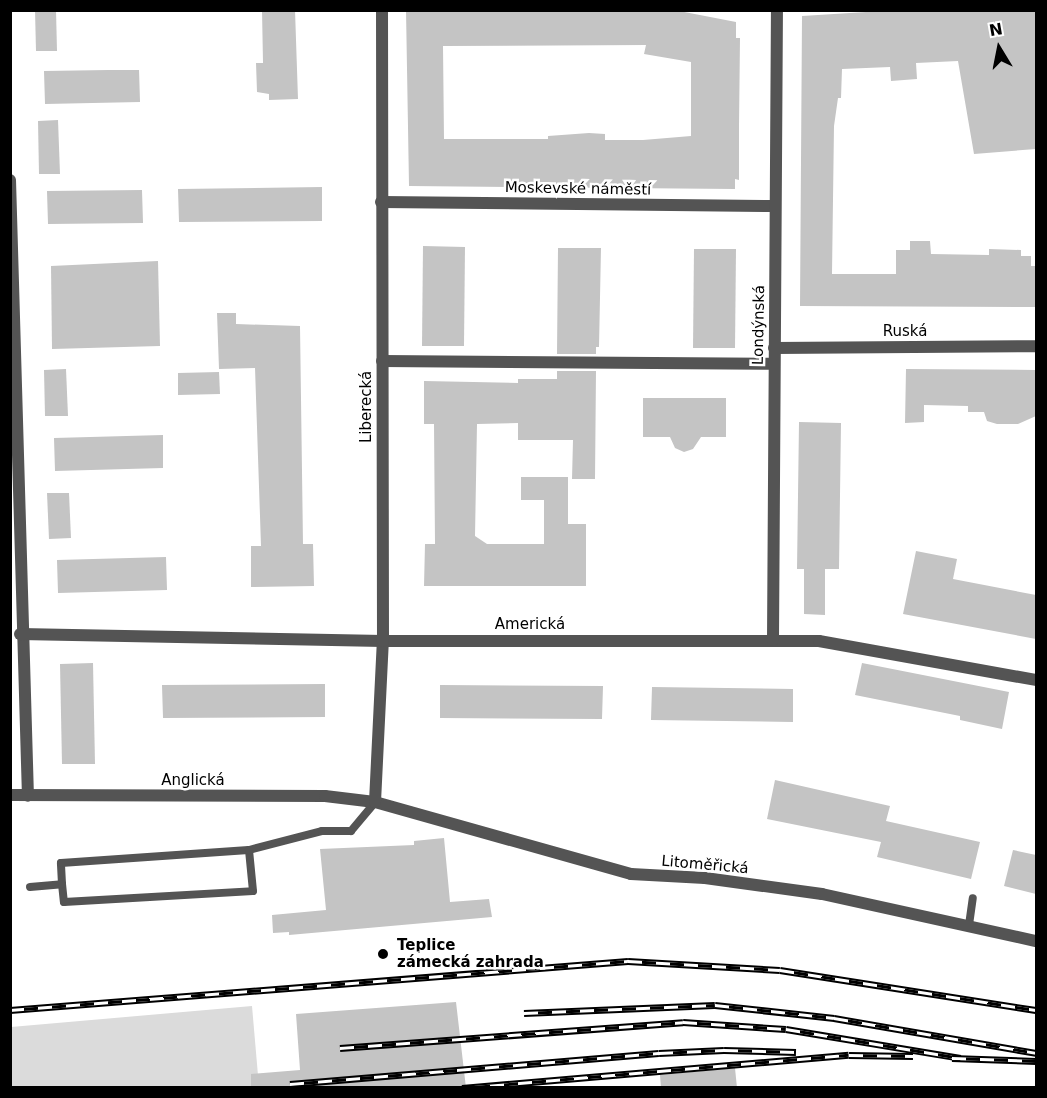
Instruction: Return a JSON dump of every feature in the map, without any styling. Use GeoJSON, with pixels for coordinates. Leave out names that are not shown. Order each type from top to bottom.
{"type":"FeatureCollection","features":[{"type":"Feature","properties":{"kind":"street","name":"Liberecká"},"geometry":{"type":"LineString","coordinates":[[375,802],[383,641],[382,10]]}},
{"type":"Feature","properties":{"kind":"street","name":"Londýnská"},"geometry":{"type":"LineString","coordinates":[[773,640],[777,10]]}},
{"type":"Feature","properties":{"kind":"street"},"geometry":{"type":"LineString","coordinates":[[10,180],[20,634],[28,796]]}},
{"type":"Feature","properties":{"kind":"street","name":"Moskevské náměstí"},"geometry":{"type":"LineString","coordinates":[[381,202],[774,206]]}},
{"type":"Feature","properties":{"kind":"street","name":"Ruská"},"geometry":{"type":"LineString","coordinates":[[774,348],[1036,346]]}},
{"type":"Feature","properties":{"kind":"street"},"geometry":{"type":"LineString","coordinates":[[382,361],[773,364]]}},
{"type":"Feature","properties":{"kind":"street","name":"Americká"},"geometry":{"type":"LineString","coordinates":[[20,634],[383,641],[819,641],[1036,680]]}},
{"type":"Feature","properties":{"kind":"street","name":"Anglická"},"geometry":{"type":"LineString","coordinates":[[10,795],[325,796],[375,802]]}},
{"type":"Feature","properties":{"kind":"street","name":"Litoměřická"},"geometry":{"type":"LineString","coordinates":[[375,802],[631,874],[705,878],[822,894],[1036,940]]}},
{"type":"Feature","properties":{"kind":"lane"},"geometry":{"type":"LineString","coordinates":[[249,850],[253,891],[64,902],[61,863],[249,850],[322,831],[351,831],[375,802]]}},
{"type":"Feature","properties":{"kind":"lane"},"geometry":{"type":"LineString","coordinates":[[30,887],[62,884]]}},
{"type":"Feature","properties":{"kind":"lane"},"geometry":{"type":"LineString","coordinates":[[969,925],[973,898]]}},
{"type":"Feature","properties":{"kind":"shaded area"},"geometry":{"type":"Polygon","coordinates":[[[252,1006],[259,1087],[11,1088],[11,1027],[252,1006]]]}},
{"type":"Feature","properties":{"kind":"building"},"geometry":{"type":"Polygon","coordinates":[[[35,10],[56,10],[57,51],[36,51],[35,10]]]}},
{"type":"Feature","properties":{"kind":"building"},"geometry":{"type":"Polygon","coordinates":[[[262,10],[295,10],[298,99],[269,100],[269,94],[257,92],[256,63],[263,63],[262,10]]]}},
{"type":"Feature","properties":{"kind":"building"},"geometry":{"type":"Polygon","coordinates":[[[406,10],[674,10],[736,22],[736,38],[740,38],[739,180],[735,179],[735,189],[409,186],[406,10]],[[646,45],[443,46],[444,139],[548,139],[548,136],[589,133],[605,134],[605,140],[691,136],[691,62],[644,54],[646,45]]]}},
{"type":"Feature","properties":{"kind":"building"},"geometry":{"type":"Polygon","coordinates":[[[898,10],[1036,10],[1036,149],[974,154],[958,61],[916,63],[917,79],[891,81],[890,67],[842,69],[841,98],[838,98],[834,126],[832,274],[896,274],[896,250],[910,250],[910,241],[930,241],[931,254],[989,255],[989,249],[1021,250],[1021,256],[1031,256],[1031,266],[1036,266],[1036,307],[800,306],[802,16],[898,10]]]}},
{"type":"Feature","properties":{"kind":"building"},"geometry":{"type":"Polygon","coordinates":[[[139,70],[140,102],[45,104],[44,71],[139,70]]]}},
{"type":"Feature","properties":{"kind":"building"},"geometry":{"type":"Polygon","coordinates":[[[58,120],[60,174],[39,174],[38,121],[58,120]]]}},
{"type":"Feature","properties":{"kind":"building"},"geometry":{"type":"Polygon","coordinates":[[[322,187],[322,221],[179,222],[178,189],[322,187]]]}},
{"type":"Feature","properties":{"kind":"building"},"geometry":{"type":"Polygon","coordinates":[[[142,190],[143,223],[48,224],[47,191],[142,190]]]}},
{"type":"Feature","properties":{"kind":"building"},"geometry":{"type":"Polygon","coordinates":[[[423,246],[465,247],[464,346],[422,346],[423,246]]]}},
{"type":"Feature","properties":{"kind":"building"},"geometry":{"type":"Polygon","coordinates":[[[558,248],[601,248],[599,347],[596,347],[596,354],[557,354],[558,248]]]}},
{"type":"Feature","properties":{"kind":"building"},"geometry":{"type":"Polygon","coordinates":[[[694,249],[736,249],[735,348],[693,348],[694,249]]]}},
{"type":"Feature","properties":{"kind":"building"},"geometry":{"type":"Polygon","coordinates":[[[158,261],[160,346],[52,349],[51,266],[158,261]]]}},
{"type":"Feature","properties":{"kind":"building"},"geometry":{"type":"Polygon","coordinates":[[[217,313],[236,313],[236,324],[300,326],[303,544],[313,544],[314,586],[251,587],[251,546],[261,546],[255,368],[219,369],[217,313]]]}},
{"type":"Feature","properties":{"kind":"building"},"geometry":{"type":"Polygon","coordinates":[[[66,369],[68,416],[45,416],[44,370],[66,369]]]}},
{"type":"Feature","properties":{"kind":"building"},"geometry":{"type":"Polygon","coordinates":[[[906,369],[1036,370],[1036,416],[1018,424],[997,424],[987,421],[984,412],[968,412],[968,406],[924,405],[924,422],[905,423],[906,369]]]}},
{"type":"Feature","properties":{"kind":"building"},"geometry":{"type":"Polygon","coordinates":[[[557,371],[596,371],[595,479],[572,479],[573,440],[518,440],[518,423],[477,424],[475,536],[487,544],[544,544],[544,500],[521,500],[521,477],[568,477],[568,524],[586,524],[586,586],[424,586],[425,544],[435,544],[434,424],[424,424],[424,381],[518,383],[518,379],[557,379],[557,371]]]}},
{"type":"Feature","properties":{"kind":"building"},"geometry":{"type":"Polygon","coordinates":[[[219,372],[220,394],[178,395],[178,373],[219,372]]]}},
{"type":"Feature","properties":{"kind":"building"},"geometry":{"type":"Polygon","coordinates":[[[643,398],[726,398],[726,437],[701,437],[693,449],[684,452],[675,448],[670,437],[643,437],[643,398]]]}},
{"type":"Feature","properties":{"kind":"building"},"geometry":{"type":"Polygon","coordinates":[[[799,422],[841,423],[839,569],[825,569],[825,615],[804,614],[804,569],[797,569],[799,422]]]}},
{"type":"Feature","properties":{"kind":"building"},"geometry":{"type":"Polygon","coordinates":[[[163,435],[163,468],[55,471],[54,438],[163,435]]]}},
{"type":"Feature","properties":{"kind":"building"},"geometry":{"type":"Polygon","coordinates":[[[47,493],[69,493],[71,538],[49,539],[47,493]]]}},
{"type":"Feature","properties":{"kind":"building"},"geometry":{"type":"Polygon","coordinates":[[[916,551],[957,559],[953,579],[1036,595],[1036,639],[903,614],[916,551]]]}},
{"type":"Feature","properties":{"kind":"building"},"geometry":{"type":"Polygon","coordinates":[[[166,557],[167,590],[58,593],[57,560],[166,557]]]}},
{"type":"Feature","properties":{"kind":"building"},"geometry":{"type":"Polygon","coordinates":[[[93,663],[95,764],[62,764],[60,664],[93,663]]]}},
{"type":"Feature","properties":{"kind":"building"},"geometry":{"type":"Polygon","coordinates":[[[862,663],[1009,692],[1002,729],[960,720],[960,716],[855,695],[862,663]]]}},
{"type":"Feature","properties":{"kind":"building"},"geometry":{"type":"Polygon","coordinates":[[[325,684],[325,717],[163,718],[162,685],[325,684]]]}},
{"type":"Feature","properties":{"kind":"building"},"geometry":{"type":"Polygon","coordinates":[[[440,685],[603,686],[602,719],[440,718],[440,685]]]}},
{"type":"Feature","properties":{"kind":"building"},"geometry":{"type":"Polygon","coordinates":[[[652,687],[793,689],[793,722],[651,720],[652,687]]]}},
{"type":"Feature","properties":{"kind":"building"},"geometry":{"type":"Polygon","coordinates":[[[775,780],[890,806],[886,821],[980,842],[971,879],[877,857],[881,842],[767,819],[775,780]]]}},
{"type":"Feature","properties":{"kind":"building"},"geometry":{"type":"Polygon","coordinates":[[[444,838],[450,902],[489,899],[492,917],[289,935],[289,932],[273,933],[272,915],[326,910],[320,849],[414,845],[414,841],[444,838]]]}},
{"type":"Feature","properties":{"kind":"building"},"geometry":{"type":"Polygon","coordinates":[[[1013,850],[1036,855],[1036,894],[1004,886],[1013,850]]]}},
{"type":"Feature","properties":{"kind":"building"},"geometry":{"type":"Polygon","coordinates":[[[456,1002],[466,1088],[251,1088],[251,1074],[300,1070],[296,1014],[456,1002]]]}},
{"type":"Feature","properties":{"kind":"building"},"geometry":{"type":"Polygon","coordinates":[[[735,1068],[737,1088],[661,1088],[660,1075],[735,1068]]]}},
{"type":"Feature","properties":{"kind":"railway"},"geometry":{"type":"LineString","coordinates":[[10,1010],[628,961],[780,970],[1036,1010]]}},
{"type":"Feature","properties":{"kind":"railway"},"geometry":{"type":"LineString","coordinates":[[524,1013],[715,1005],[834,1018],[1036,1053]]}},
{"type":"Feature","properties":{"kind":"railway"},"geometry":{"type":"LineString","coordinates":[[340,1048],[683,1022],[786,1029],[961,1058]]}},
{"type":"Feature","properties":{"kind":"railway"},"geometry":{"type":"LineString","coordinates":[[290,1084],[659,1053],[724,1050],[796,1052]]}},
{"type":"Feature","properties":{"kind":"railway"},"geometry":{"type":"LineString","coordinates":[[462,1088],[849,1055],[913,1056]]}},
{"type":"Feature","properties":{"kind":"railway"},"geometry":{"type":"LineString","coordinates":[[952,1058],[1036,1061]]}},
{"type":"Feature","properties":{"kind":"place","name":"Teplice zámecká zahrada"},"geometry":{"type":"Point","coordinates":[383,954]}}]}
